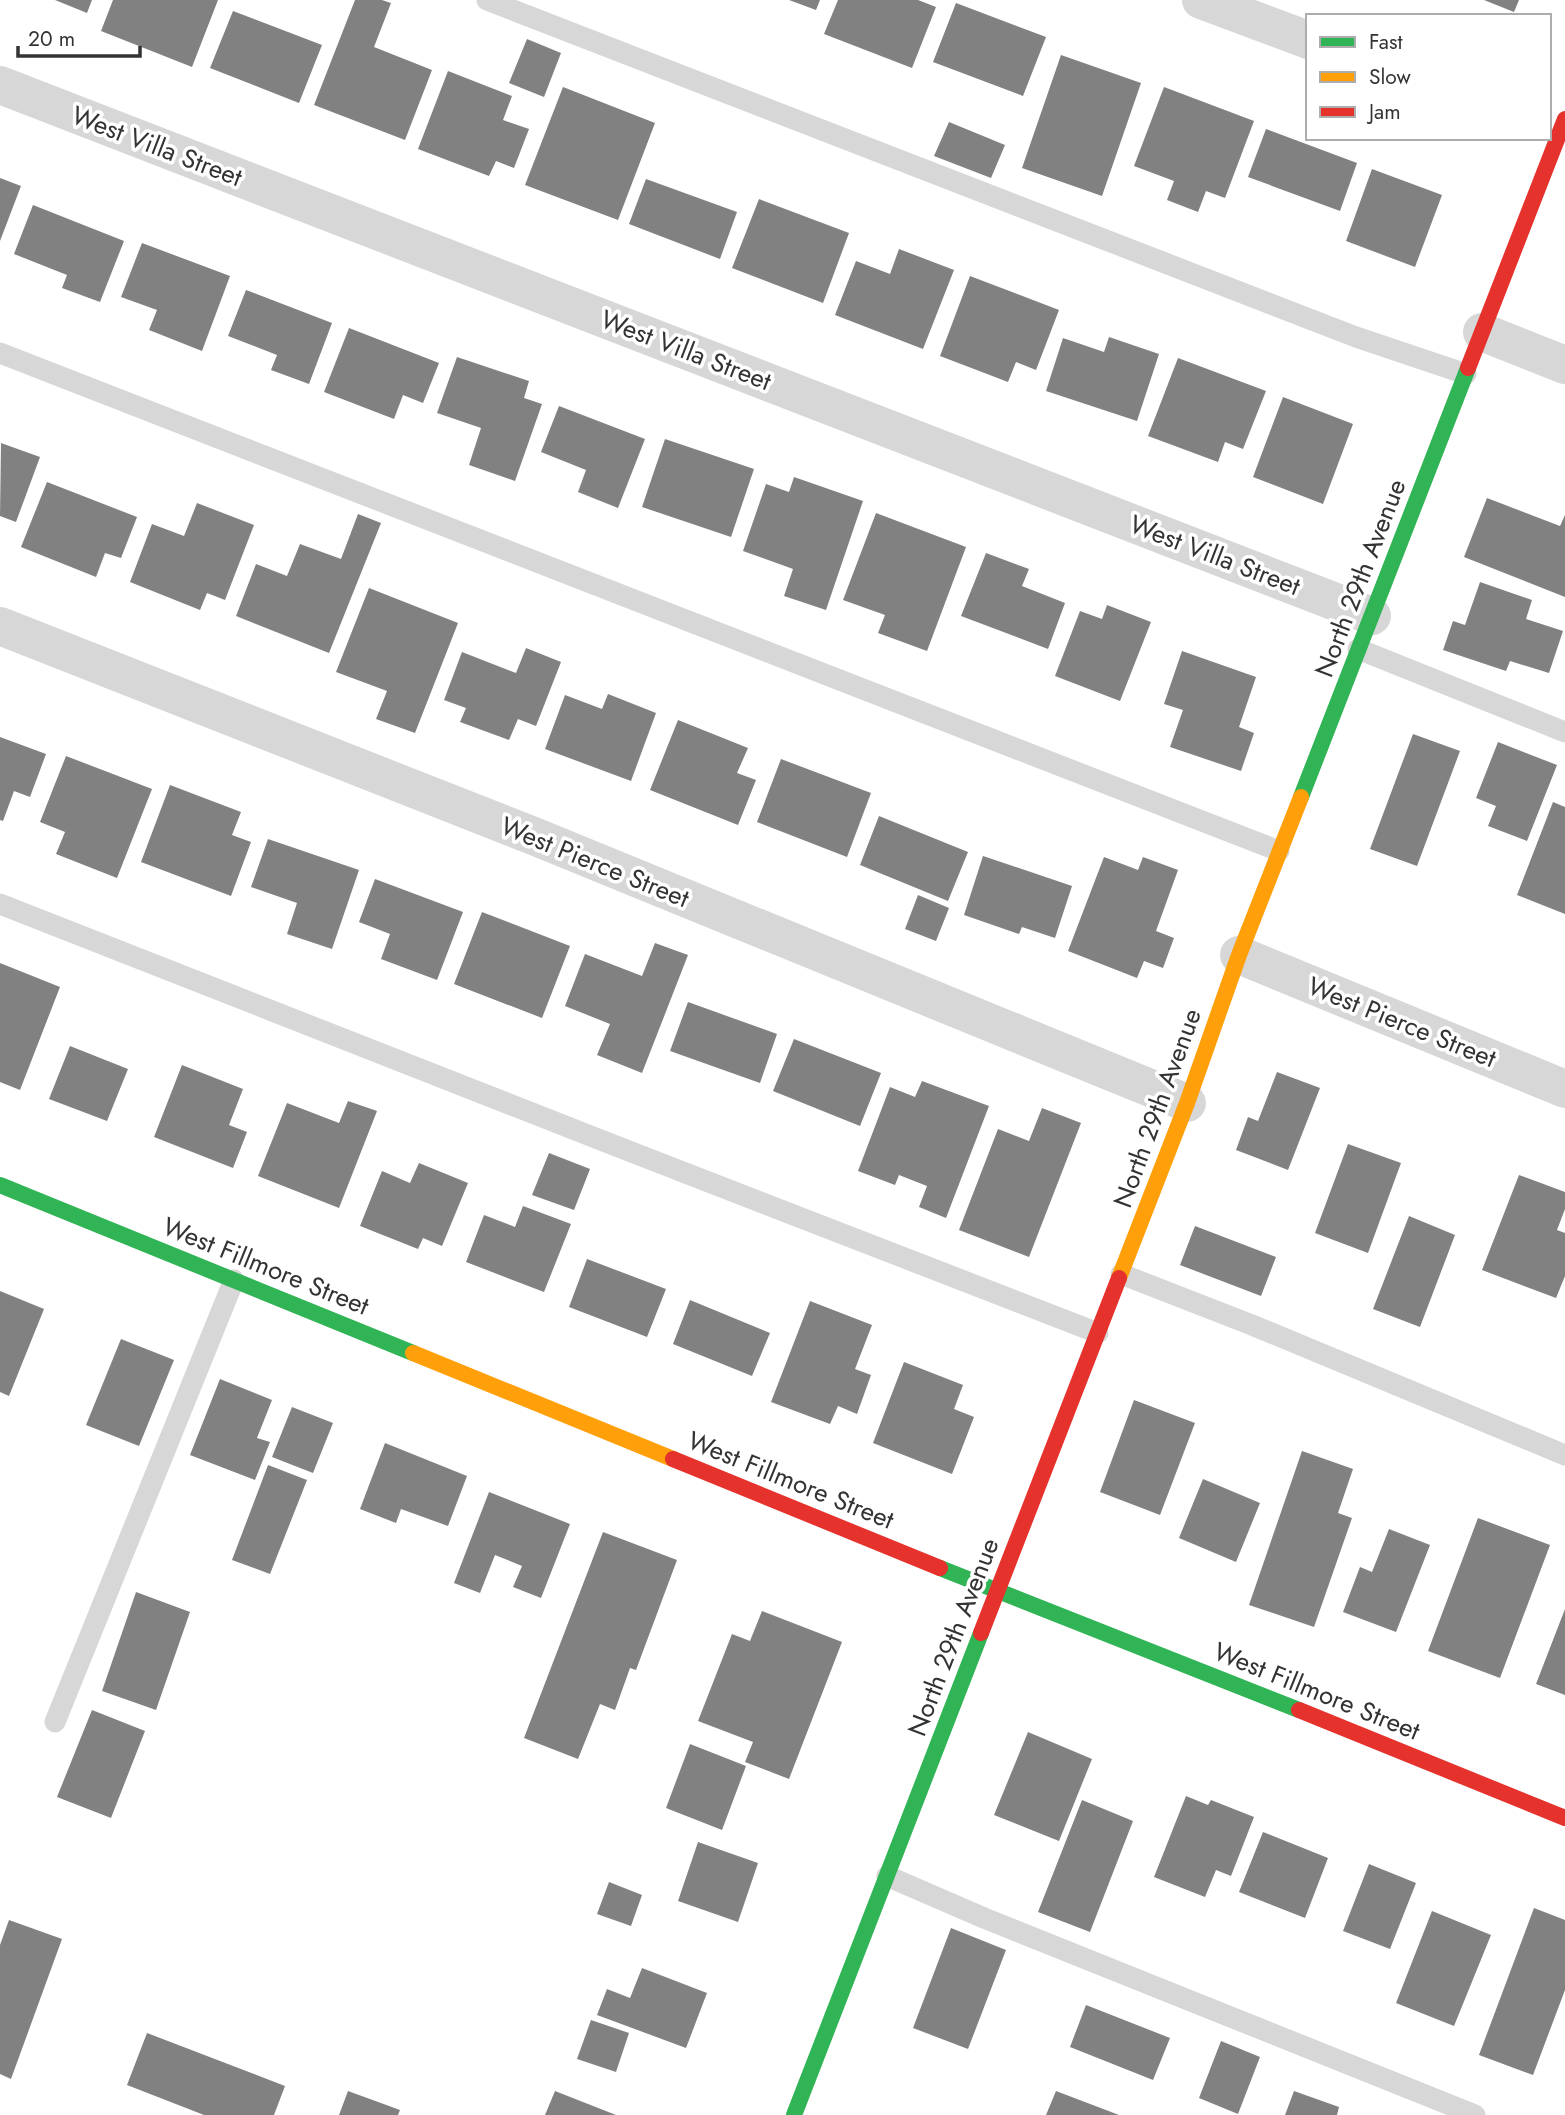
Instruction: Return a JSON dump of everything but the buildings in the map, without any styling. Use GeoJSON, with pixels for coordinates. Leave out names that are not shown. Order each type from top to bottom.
{"type":"FeatureCollection","features":[{"type":"Feature","properties":{"kind":"street"},"geometry":{"type":"LineString","coordinates":[[1201,0],[1306,39]]}},
{"type":"Feature","properties":{"kind":"street","name":"West Villa Street"},"geometry":{"type":"LineString","coordinates":[[0,85],[1365,633]]}},
{"type":"Feature","properties":{"kind":"street","name":"North 29th Avenue"},"geometry":{"type":"LineString","coordinates":[[794,2115],[1187,1103],[1239,955],[1482,332],[1558,129]]}},
{"type":"Feature","properties":{"kind":"street"},"geometry":{"type":"LineString","coordinates":[[1482,332],[1565,365]]}},
{"type":"Feature","properties":{"kind":"street","name":"West Pierce Street"},"geometry":{"type":"LineString","coordinates":[[0,626],[536,837],[1187,1103]]}},
{"type":"Feature","properties":{"kind":"street","name":"West Pierce Street"},"geometry":{"type":"LineString","coordinates":[[1239,955],[1565,1089]]}},
{"type":"Feature","properties":{"kind":"street","name":"West Fillmore Street"},"geometry":{"type":"LineString","coordinates":[[0,1185],[997,1591],[1565,1818]]}},
{"type":"Feature","properties":{"kind":"lane"},"geometry":{"type":"LineString","coordinates":[[486,0],[1343,332],[1465,374]]}},
{"type":"Feature","properties":{"kind":"lane"},"geometry":{"type":"LineString","coordinates":[[0,354],[1279,851]]}},
{"type":"Feature","properties":{"kind":"lane"},"geometry":{"type":"LineString","coordinates":[[1365,633],[1565,732]]}},
{"type":"Feature","properties":{"kind":"lane"},"geometry":{"type":"LineString","coordinates":[[0,904],[1098,1333]]}},
{"type":"Feature","properties":{"kind":"lane"},"geometry":{"type":"LineString","coordinates":[[1121,1274],[1252,1325],[1565,1455]]}},
{"type":"Feature","properties":{"kind":"lane"},"geometry":{"type":"LineString","coordinates":[[55,1722],[234,1280]]}},
{"type":"Feature","properties":{"kind":"lane"},"geometry":{"type":"LineString","coordinates":[[887,1876],[984,1918],[1475,2115]]}},
{"type":"Feature","properties":{"kind":"traffic: fast"},"geometry":{"type":"LineString","coordinates":[[1301,797],[1468,368]]}},
{"type":"Feature","properties":{"kind":"traffic: fast"},"geometry":{"type":"LineString","coordinates":[[0,1185],[413,1353]]}},
{"type":"Feature","properties":{"kind":"traffic: fast"},"geometry":{"type":"LineString","coordinates":[[940,1568],[1299,1710]]}},
{"type":"Feature","properties":{"kind":"traffic: fast"},"geometry":{"type":"LineString","coordinates":[[794,2115],[981,1633]]}},
{"type":"Feature","properties":{"kind":"traffic: slow"},"geometry":{"type":"LineString","coordinates":[[1119,1278],[1301,797]]}},
{"type":"Feature","properties":{"kind":"traffic: slow"},"geometry":{"type":"LineString","coordinates":[[413,1353],[673,1459]]}},
{"type":"Feature","properties":{"kind":"traffic: jam"},"geometry":{"type":"LineString","coordinates":[[1468,368],[1565,119]]}},
{"type":"Feature","properties":{"kind":"traffic: jam"},"geometry":{"type":"LineString","coordinates":[[981,1633],[1119,1278]]}},
{"type":"Feature","properties":{"kind":"traffic: jam"},"geometry":{"type":"LineString","coordinates":[[673,1459],[940,1568]]}},
{"type":"Feature","properties":{"kind":"traffic: jam"},"geometry":{"type":"LineString","coordinates":[[1299,1710],[1565,1818]]}}]}
